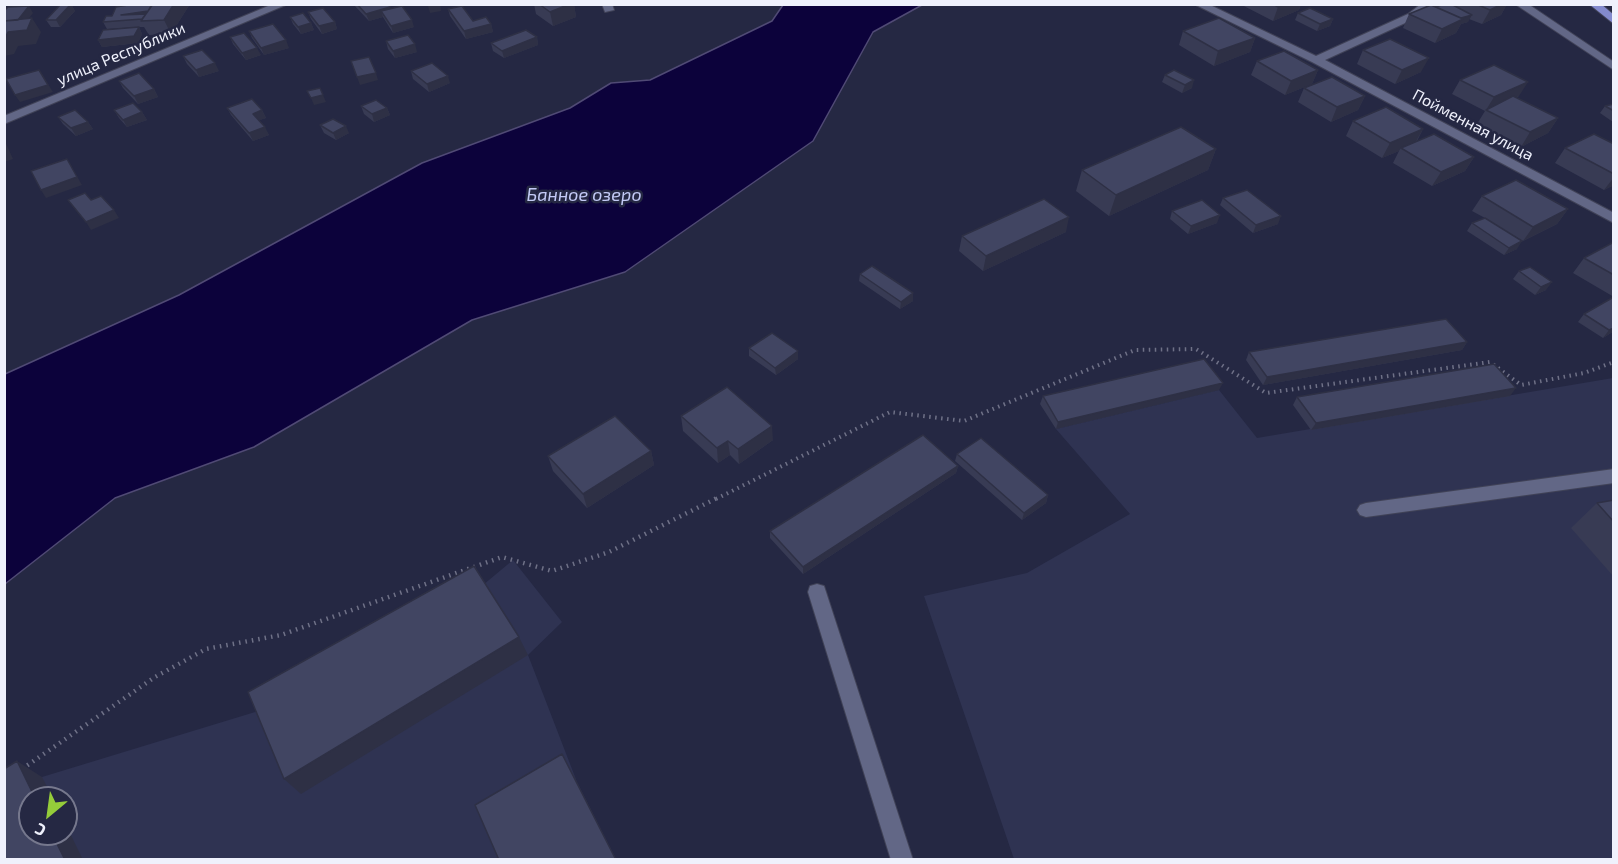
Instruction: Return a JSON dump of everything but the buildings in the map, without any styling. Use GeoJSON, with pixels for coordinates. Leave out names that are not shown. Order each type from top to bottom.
{"type":"FeatureCollection","features":[{"type":"Feature","properties":{"kind":"main road"},"geometry":{"type":"LineString","coordinates":[[1594,4],[1614,21]]}},
{"type":"Feature","properties":{"kind":"street","name":"улица Республики"},"geometry":{"type":"LineString","coordinates":[[4,121],[283,4]]}},
{"type":"Feature","properties":{"kind":"street","name":"Пойменная улица"},"geometry":{"type":"LineString","coordinates":[[1199,4],[1316,60],[1614,219]]}},
{"type":"Feature","properties":{"kind":"street"},"geometry":{"type":"LineString","coordinates":[[1316,60],[1412,16],[1429,4]]}},
{"type":"Feature","properties":{"kind":"street"},"geometry":{"type":"LineString","coordinates":[[1520,4],[1614,67]]}},
{"type":"Feature","properties":{"kind":"street"},"geometry":{"type":"LineString","coordinates":[[1366,510],[1614,476]]}},
{"type":"Feature","properties":{"kind":"street"},"geometry":{"type":"LineString","coordinates":[[818,592],[902,860]]}},
{"type":"Feature","properties":{"kind":"path"},"geometry":{"type":"LineString","coordinates":[[13,775],[155,677],[206,649],[281,635],[502,557],[552,571],[609,552],[890,412],[964,421],[1135,350],[1196,349],[1266,393],[1490,362],[1521,385],[1584,373],[1614,362]]}},
{"type":"Feature","properties":{"kind":"shaded area"},"geometry":{"type":"Polygon","coordinates":[[[1613,378],[1613,859],[1014,859],[924,596],[1027,573],[1130,514],[1056,429],[1219,390],[1257,438],[1613,378]]]}},
{"type":"Feature","properties":{"kind":"shaded area"},"geometry":{"type":"Polygon","coordinates":[[[513,560],[562,622],[528,655],[577,782],[616,859],[5,860],[5,802],[18,793],[18,846],[78,846],[78,786],[29,786],[42,777],[265,709],[483,585],[513,560]]]}},
{"type":"Feature","properties":{"kind":"water","name":"Банное озеро"},"geometry":{"type":"Polygon","coordinates":[[[783,5],[922,5],[873,32],[813,141],[625,272],[472,320],[254,447],[115,498],[5,584],[5,374],[179,295],[422,163],[570,108],[611,83],[650,80],[772,21],[783,5]]]}}]}
